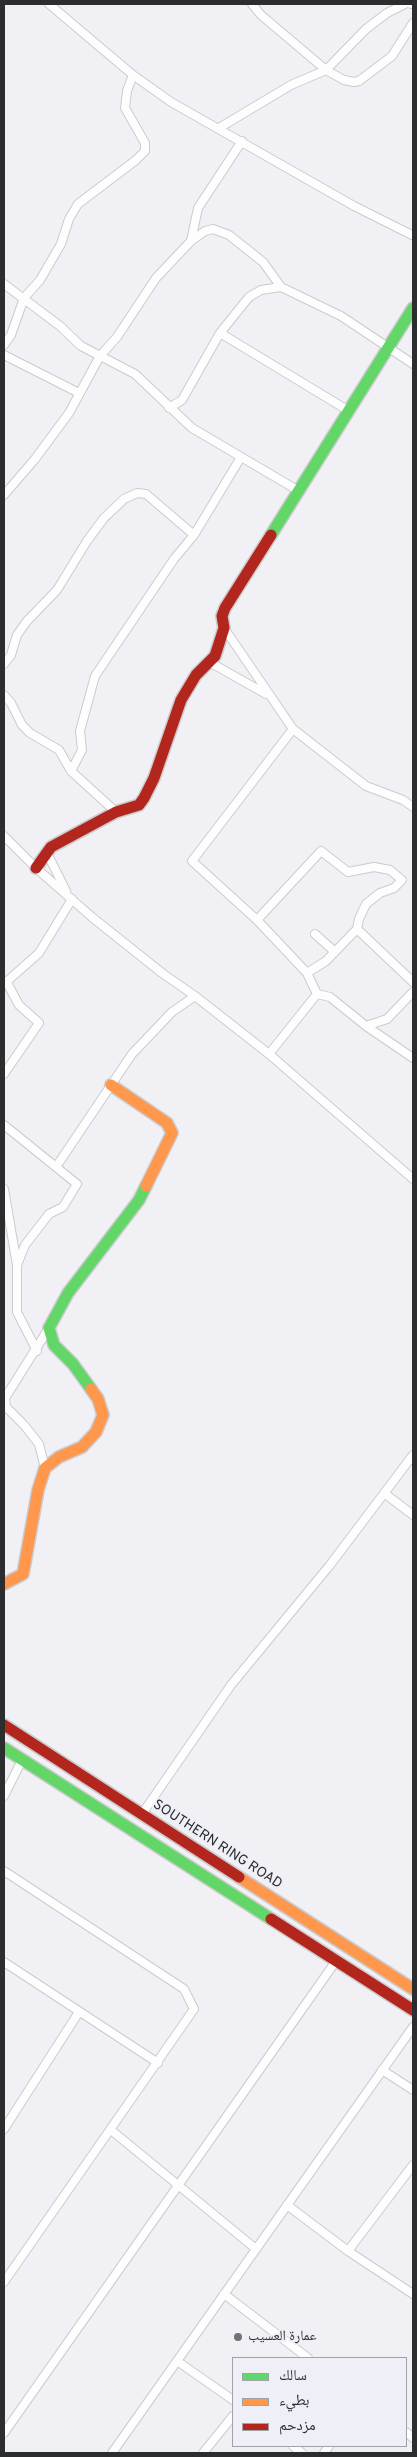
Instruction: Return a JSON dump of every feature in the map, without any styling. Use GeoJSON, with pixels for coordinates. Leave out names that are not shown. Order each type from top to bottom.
{"type":"FeatureCollection","features":[{"type":"Feature","properties":{"kind":"street"},"geometry":{"type":"LineString","coordinates":[[49,4],[133,75],[171,102],[354,206],[413,234]]}},
{"type":"Feature","properties":{"kind":"street"},"geometry":{"type":"LineString","coordinates":[[252,4],[261,15],[326,70],[344,80],[354,82],[360,81],[392,56],[413,23]]}},
{"type":"Feature","properties":{"kind":"street"},"geometry":{"type":"LineString","coordinates":[[219,128],[292,84],[326,70],[366,29],[405,4]]}},
{"type":"Feature","properties":{"kind":"street"},"geometry":{"type":"LineString","coordinates":[[4,345],[14,329],[24,298],[40,280],[61,244],[69,220],[78,204],[145,151],[144,143],[125,108],[127,91],[133,75]]}},
{"type":"Feature","properties":{"kind":"street"},"geometry":{"type":"LineString","coordinates":[[191,241],[198,208],[242,141]]}},
{"type":"Feature","properties":{"kind":"street"},"geometry":{"type":"LineString","coordinates":[[4,495],[35,460],[69,412],[100,356],[117,337],[156,278],[191,241],[205,231],[213,229],[229,235],[263,262],[281,287],[341,316],[413,364]]}},
{"type":"Feature","properties":{"kind":"street"},"geometry":{"type":"LineString","coordinates":[[4,284],[82,346],[134,374],[192,428],[299,492]]}},
{"type":"Feature","properties":{"kind":"street"},"geometry":{"type":"LineString","coordinates":[[169,408],[182,400],[220,333],[249,298],[261,290],[281,287]]}},
{"type":"Feature","properties":{"kind":"street"},"geometry":{"type":"LineString","coordinates":[[413,308],[225,608],[222,616],[224,628],[293,729],[366,786],[404,800],[413,807]]}},
{"type":"Feature","properties":{"kind":"street"},"geometry":{"type":"LineString","coordinates":[[220,333],[349,411]]}},
{"type":"Feature","properties":{"kind":"street"},"geometry":{"type":"LineString","coordinates":[[4,355],[79,392]]}},
{"type":"Feature","properties":{"kind":"street"},"geometry":{"type":"LineString","coordinates":[[71,771],[82,750],[80,731],[95,676],[174,559],[194,535],[241,457]]}},
{"type":"Feature","properties":{"kind":"street"},"geometry":{"type":"LineString","coordinates":[[4,664],[11,655],[17,635],[27,621],[57,590],[87,540],[104,518],[124,499],[137,493],[146,494],[194,535]]}},
{"type":"Feature","properties":{"kind":"street"},"geometry":{"type":"LineString","coordinates":[[36,868],[51,847],[116,812],[135,807],[144,798],[154,778],[182,700],[196,675],[215,656],[224,628]]}},
{"type":"Feature","properties":{"kind":"street"},"geometry":{"type":"LineString","coordinates":[[211,662],[268,695]]}},
{"type":"Feature","properties":{"kind":"street"},"geometry":{"type":"LineString","coordinates":[[4,695],[11,703],[22,725],[30,733],[58,750],[71,771],[116,812]]}},
{"type":"Feature","properties":{"kind":"street"},"geometry":{"type":"LineString","coordinates":[[293,729],[192,861],[257,920],[307,973],[317,994]]}},
{"type":"Feature","properties":{"kind":"street"},"geometry":{"type":"LineString","coordinates":[[4,836],[36,868],[72,899],[162,973],[195,996],[269,1054],[413,1180]]}},
{"type":"Feature","properties":{"kind":"street"},"geometry":{"type":"LineString","coordinates":[[257,920],[321,851],[348,872],[374,867],[390,870],[402,880],[394,888],[380,893],[366,904],[359,918],[357,929],[326,961],[307,973]]}},
{"type":"Feature","properties":{"kind":"street"},"geometry":{"type":"LineString","coordinates":[[47,853],[72,899]]}},
{"type":"Feature","properties":{"kind":"street"},"geometry":{"type":"LineString","coordinates":[[4,1074],[39,1023],[19,1005],[5,983],[39,953],[72,899]]}},
{"type":"Feature","properties":{"kind":"street"},"geometry":{"type":"LineString","coordinates":[[357,929],[413,982]]}},
{"type":"Feature","properties":{"kind":"street"},"geometry":{"type":"LineString","coordinates":[[316,934],[335,952]]}},
{"type":"Feature","properties":{"kind":"street"},"geometry":{"type":"LineString","coordinates":[[366,1026],[387,1019],[413,992]]}},
{"type":"Feature","properties":{"kind":"street"},"geometry":{"type":"LineString","coordinates":[[269,1054],[317,994]]}},
{"type":"Feature","properties":{"kind":"street"},"geometry":{"type":"LineString","coordinates":[[317,994],[330,997],[366,1026],[413,1058]]}},
{"type":"Feature","properties":{"kind":"street"},"geometry":{"type":"LineString","coordinates":[[56,1167],[132,1054],[172,1012],[195,996]]}},
{"type":"Feature","properties":{"kind":"street"},"geometry":{"type":"LineString","coordinates":[[4,1584],[23,1574],[38,1490],[45,1468],[39,1444],[24,1424],[6,1407],[5,1398],[37,1352],[68,1293],[139,1200],[172,1133],[166,1123],[111,1085]]}},
{"type":"Feature","properties":{"kind":"street"},"geometry":{"type":"LineString","coordinates":[[4,1125],[77,1184],[63,1207],[49,1214],[26,1245],[17,1265]]}},
{"type":"Feature","properties":{"kind":"street"},"geometry":{"type":"LineString","coordinates":[[4,1189],[17,1265],[17,1312],[37,1352]]}},
{"type":"Feature","properties":{"kind":"street"},"geometry":{"type":"LineString","coordinates":[[45,1468],[59,1457],[82,1446],[96,1432],[103,1415],[98,1399],[73,1364],[54,1345],[50,1328]]}},
{"type":"Feature","properties":{"kind":"street"},"geometry":{"type":"LineString","coordinates":[[142,1814],[231,1685],[330,1565],[413,1455]]}},
{"type":"Feature","properties":{"kind":"street"},"geometry":{"type":"LineString","coordinates":[[384,1493],[413,1516]]}},
{"type":"Feature","properties":{"kind":"street","name":"SOUTHERN RING ROAD"},"geometry":{"type":"LineString","coordinates":[[4,1725],[413,1989]]}},
{"type":"Feature","properties":{"kind":"street"},"geometry":{"type":"LineString","coordinates":[[4,1748],[413,2010]]}},
{"type":"Feature","properties":{"kind":"street"},"geometry":{"type":"LineString","coordinates":[[4,1796],[22,1760]]}},
{"type":"Feature","properties":{"kind":"street"},"geometry":{"type":"LineString","coordinates":[[4,1871],[184,1990],[194,2009],[111,2130],[7,2272],[4,2282]]}},
{"type":"Feature","properties":{"kind":"street"},"geometry":{"type":"LineString","coordinates":[[4,2433],[336,1960]]}},
{"type":"Feature","properties":{"kind":"street"},"geometry":{"type":"LineString","coordinates":[[4,1962],[158,2063]]}},
{"type":"Feature","properties":{"kind":"street"},"geometry":{"type":"LineString","coordinates":[[4,2128],[79,2012]]}},
{"type":"Feature","properties":{"kind":"street"},"geometry":{"type":"LineString","coordinates":[[112,2453],[413,2027]]}},
{"type":"Feature","properties":{"kind":"street"},"geometry":{"type":"LineString","coordinates":[[382,2070],[413,2090]]}},
{"type":"Feature","properties":{"kind":"street"},"geometry":{"type":"LineString","coordinates":[[111,2130],[256,2249]]}},
{"type":"Feature","properties":{"kind":"street"},"geometry":{"type":"LineString","coordinates":[[348,2251],[413,2165]]}},
{"type":"Feature","properties":{"kind":"street"},"geometry":{"type":"LineString","coordinates":[[287,2204],[348,2251],[413,2294]]}},
{"type":"Feature","properties":{"kind":"street"},"geometry":{"type":"LineString","coordinates":[[224,2294],[307,2357]]}},
{"type":"Feature","properties":{"kind":"street"},"geometry":{"type":"LineString","coordinates":[[177,2361],[232,2399]]}},
{"type":"Feature","properties":{"kind":"street"},"geometry":{"type":"LineString","coordinates":[[203,2453],[232,2417]]}},
{"type":"Feature","properties":{"kind":"traffic: fast"},"geometry":{"type":"LineString","coordinates":[[271,535],[413,308]]}},
{"type":"Feature","properties":{"kind":"traffic: fast"},"geometry":{"type":"LineString","coordinates":[[91,1389],[73,1364],[54,1345],[49,1328],[68,1293],[139,1200],[146,1186]]}},
{"type":"Feature","properties":{"kind":"traffic: fast"},"geometry":{"type":"LineString","coordinates":[[4,1748],[271,1919]]}},
{"type":"Feature","properties":{"kind":"traffic: slow"},"geometry":{"type":"LineString","coordinates":[[111,1085],[167,1123],[172,1133],[146,1186]]}},
{"type":"Feature","properties":{"kind":"traffic: slow"},"geometry":{"type":"LineString","coordinates":[[4,1584],[23,1574],[38,1490],[45,1468],[59,1457],[82,1447],[96,1432],[103,1415],[98,1399],[91,1389]]}},
{"type":"Feature","properties":{"kind":"traffic: slow"},"geometry":{"type":"LineString","coordinates":[[239,1877],[413,1989]]}},
{"type":"Feature","properties":{"kind":"traffic: jam"},"geometry":{"type":"LineString","coordinates":[[36,868],[51,847],[116,812],[139,805],[144,798],[154,778],[181,700],[196,675],[215,656],[224,628],[222,616],[225,608],[271,535]]}},
{"type":"Feature","properties":{"kind":"traffic: jam"},"geometry":{"type":"LineString","coordinates":[[4,1725],[239,1877]]}},
{"type":"Feature","properties":{"kind":"traffic: jam"},"geometry":{"type":"LineString","coordinates":[[271,1919],[413,2010]]}},
{"type":"Feature","properties":{"kind":"place","name":"عمارة العسيب"},"geometry":{"type":"Point","coordinates":[238,2337]}}]}
